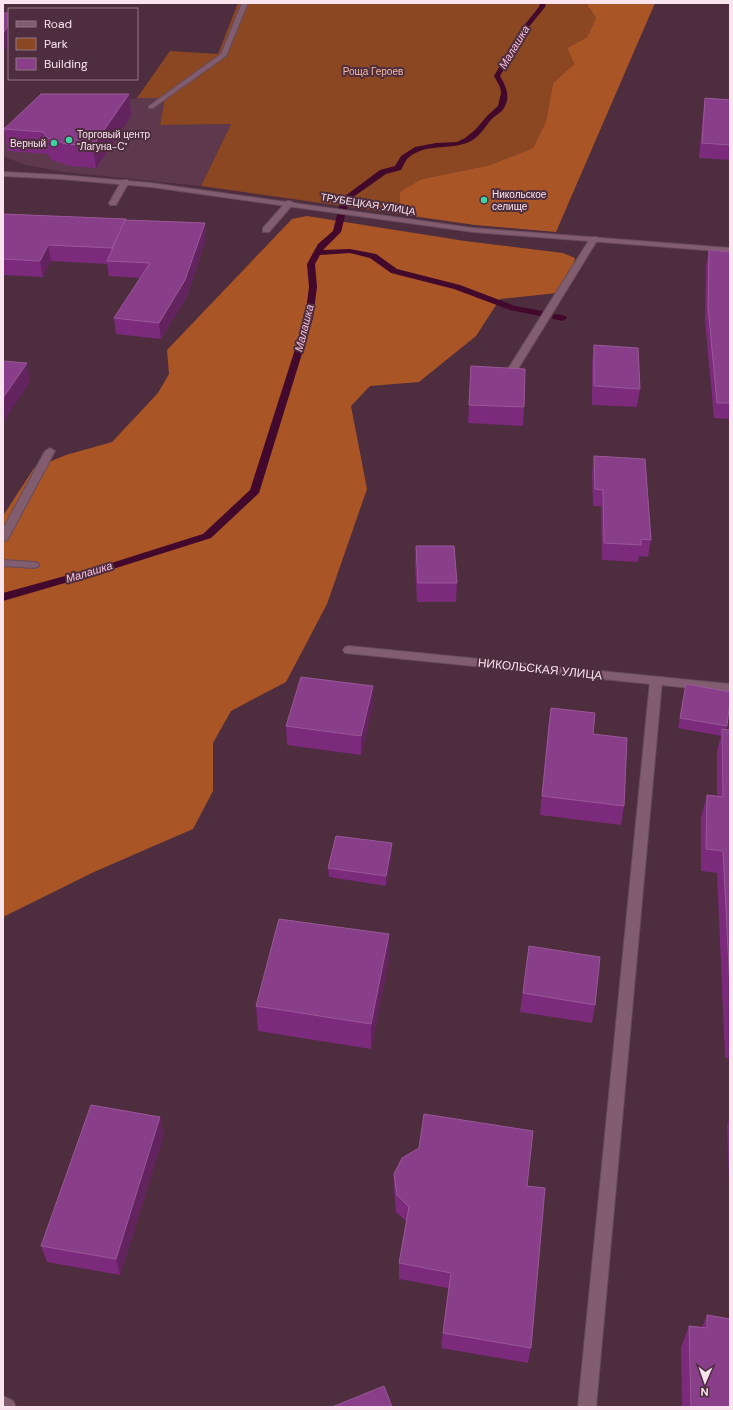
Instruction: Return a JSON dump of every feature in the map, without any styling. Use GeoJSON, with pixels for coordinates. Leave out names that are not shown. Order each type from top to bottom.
{"type":"FeatureCollection","features":[{"type":"Feature","properties":{"kind":"main road"},"geometry":{"type":"LineString","coordinates":[[151,107],[224,55],[245,3]]}},
{"type":"Feature","properties":{"kind":"main road","name":"ТРУБЕЦКАЯ УЛИЦА"},"geometry":{"type":"LineString","coordinates":[[3,174],[125,182],[293,203],[473,230],[730,250]]}},
{"type":"Feature","properties":{"kind":"main road"},"geometry":{"type":"LineString","coordinates":[[113,203],[125,182]]}},
{"type":"Feature","properties":{"kind":"main road"},"geometry":{"type":"LineString","coordinates":[[266,230],[293,203]]}},
{"type":"Feature","properties":{"kind":"main road"},"geometry":{"type":"LineString","coordinates":[[513,369],[594,239]]}},
{"type":"Feature","properties":{"kind":"main road"},"geometry":{"type":"LineString","coordinates":[[3,539],[50,451]]}},
{"type":"Feature","properties":{"kind":"main road"},"geometry":{"type":"LineString","coordinates":[[3,563],[34,565]]}},
{"type":"Feature","properties":{"kind":"main road","name":"НИКОЛЬСКАЯ УЛИЦА"},"geometry":{"type":"LineString","coordinates":[[349,650],[730,688]]}},
{"type":"Feature","properties":{"kind":"main road"},"geometry":{"type":"LineString","coordinates":[[587,1407],[656,681]]}},
{"type":"Feature","properties":{"kind":"main road"},"geometry":{"type":"LineString","coordinates":[[3,1405],[7,1407]]}},
{"type":"Feature","properties":{"kind":"shaded area"},"geometry":{"type":"Polygon","coordinates":[[[590,3],[655,3],[556,232],[475,225],[391,213],[400,203],[400,192],[422,179],[490,165],[533,148],[546,121],[553,83],[574,64],[567,48],[587,37],[596,18],[587,5],[590,3]]]}},
{"type":"Feature","properties":{"kind":"shaded area"},"geometry":{"type":"Polygon","coordinates":[[[137,98],[165,98],[160,125],[231,124],[201,186],[64,172],[25,165],[3,156],[3,127],[45,113],[137,98]]]}},
{"type":"Feature","properties":{"kind":"shaded area"},"geometry":{"type":"Polygon","coordinates":[[[307,216],[465,241],[563,253],[575,258],[573,266],[557,293],[500,299],[476,336],[419,382],[370,386],[351,406],[367,489],[327,604],[286,682],[231,711],[213,743],[213,791],[193,829],[94,872],[3,917],[3,516],[34,468],[66,455],[112,442],[158,393],[169,374],[167,350],[292,219],[307,216]]]}},
{"type":"Feature","properties":{"kind":"green space","name":"Роща Героев"},"geometry":{"type":"Polygon","coordinates":[[[238,3],[590,3],[587,5],[596,18],[587,37],[567,48],[574,64],[553,83],[546,121],[533,148],[490,165],[422,179],[391,213],[201,186],[231,124],[160,125],[165,98],[137,98],[170,51],[218,54],[238,3]]]}},
{"type":"Feature","properties":{"kind":"building"},"geometry":{"type":"Polygon","coordinates":[[[3,13],[8,13],[8,25],[3,34],[3,13]]]}},
{"type":"Feature","properties":{"kind":"building"},"geometry":{"type":"Polygon","coordinates":[[[41,94],[129,94],[93,146],[66,144],[48,138],[43,132],[4,129],[41,94]]]}},
{"type":"Feature","properties":{"kind":"building"},"geometry":{"type":"Polygon","coordinates":[[[705,98],[730,100],[730,145],[702,143],[705,98]]]}},
{"type":"Feature","properties":{"kind":"building"},"geometry":{"type":"Polygon","coordinates":[[[3,214],[126,219],[112,248],[48,245],[40,261],[3,259],[3,214]]]}},
{"type":"Feature","properties":{"kind":"building"},"geometry":{"type":"Polygon","coordinates":[[[125,220],[205,223],[185,280],[159,323],[114,318],[150,263],[107,261],[125,220]]]}},
{"type":"Feature","properties":{"kind":"building"},"geometry":{"type":"Polygon","coordinates":[[[709,250],[730,252],[730,403],[717,403],[708,306],[709,250]]]}},
{"type":"Feature","properties":{"kind":"building"},"geometry":{"type":"Polygon","coordinates":[[[594,345],[638,348],[640,389],[594,386],[594,345]]]}},
{"type":"Feature","properties":{"kind":"building"},"geometry":{"type":"Polygon","coordinates":[[[3,361],[27,363],[3,398],[3,361]]]}},
{"type":"Feature","properties":{"kind":"building"},"geometry":{"type":"Polygon","coordinates":[[[471,366],[525,369],[524,407],[469,405],[471,366]]]}},
{"type":"Feature","properties":{"kind":"building"},"geometry":{"type":"Polygon","coordinates":[[[594,456],[645,459],[651,540],[641,539],[641,545],[604,543],[603,490],[595,489],[594,456]]]}},
{"type":"Feature","properties":{"kind":"building"},"geometry":{"type":"Polygon","coordinates":[[[416,546],[454,546],[457,583],[418,583],[416,546]]]}},
{"type":"Feature","properties":{"kind":"building"},"geometry":{"type":"Polygon","coordinates":[[[301,677],[373,686],[361,736],[286,726],[301,677]]]}},
{"type":"Feature","properties":{"kind":"building"},"geometry":{"type":"Polygon","coordinates":[[[686,684],[730,692],[727,726],[680,718],[686,684]]]}},
{"type":"Feature","properties":{"kind":"building"},"geometry":{"type":"Polygon","coordinates":[[[551,708],[595,713],[593,734],[627,738],[624,806],[542,796],[551,708]]]}},
{"type":"Feature","properties":{"kind":"building"},"geometry":{"type":"Polygon","coordinates":[[[722,729],[730,730],[730,987],[723,851],[706,849],[707,795],[723,797],[722,729]]]}},
{"type":"Feature","properties":{"kind":"building"},"geometry":{"type":"Polygon","coordinates":[[[336,836],[392,843],[386,876],[328,868],[336,836]]]}},
{"type":"Feature","properties":{"kind":"building"},"geometry":{"type":"Polygon","coordinates":[[[279,919],[389,934],[371,1024],[256,1006],[279,919]]]}},
{"type":"Feature","properties":{"kind":"building"},"geometry":{"type":"Polygon","coordinates":[[[529,946],[600,957],[595,1005],[523,993],[529,946]]]}},
{"type":"Feature","properties":{"kind":"building"},"geometry":{"type":"Polygon","coordinates":[[[91,1105],[160,1117],[116,1259],[41,1246],[91,1105]]]}},
{"type":"Feature","properties":{"kind":"building"},"geometry":{"type":"Polygon","coordinates":[[[424,1114],[533,1131],[527,1186],[545,1188],[531,1348],[443,1333],[451,1273],[399,1263],[409,1207],[397,1195],[394,1174],[402,1158],[419,1148],[424,1114]]]}},
{"type":"Feature","properties":{"kind":"building"},"geometry":{"type":"Polygon","coordinates":[[[707,1315],[730,1319],[730,1407],[691,1407],[689,1326],[707,1328],[707,1315]]]}},
{"type":"Feature","properties":{"kind":"building"},"geometry":{"type":"Polygon","coordinates":[[[384,1386],[392,1407],[332,1407],[384,1386]]]}},
{"type":"Feature","properties":{"kind":"waterway","name":"Малашка"},"geometry":{"type":"LineString","coordinates":[[317,253],[321,246],[337,232],[345,199],[383,172],[398,168],[404,158],[418,149],[436,145],[458,144],[468,140],[478,132],[490,116],[501,107],[504,93],[503,87],[497,76],[516,43],[524,35],[525,28],[542,7],[543,3]]}},
{"type":"Feature","properties":{"kind":"waterway"},"geometry":{"type":"LineString","coordinates":[[317,253],[350,251],[373,256],[394,271],[457,287],[513,308],[540,313]]}},
{"type":"Feature","properties":{"kind":"waterway","name":"Малашка"},"geometry":{"type":"LineString","coordinates":[[3,597],[109,567],[207,536],[255,491],[309,318],[313,287],[311,264],[317,253]]}},
{"type":"Feature","properties":{"kind":"waterway"},"geometry":{"type":"LineString","coordinates":[[556,317],[563,318]]}},
{"type":"Feature","properties":{"kind":"place","name":"Торговый центр \"Лагуна-С\""},"geometry":{"type":"Point","coordinates":[69,140]}},
{"type":"Feature","properties":{"kind":"place","name":"Верный"},"geometry":{"type":"Point","coordinates":[54,143]}},
{"type":"Feature","properties":{"kind":"place","name":"Никольское селище"},"geometry":{"type":"Point","coordinates":[484,200]}}]}
